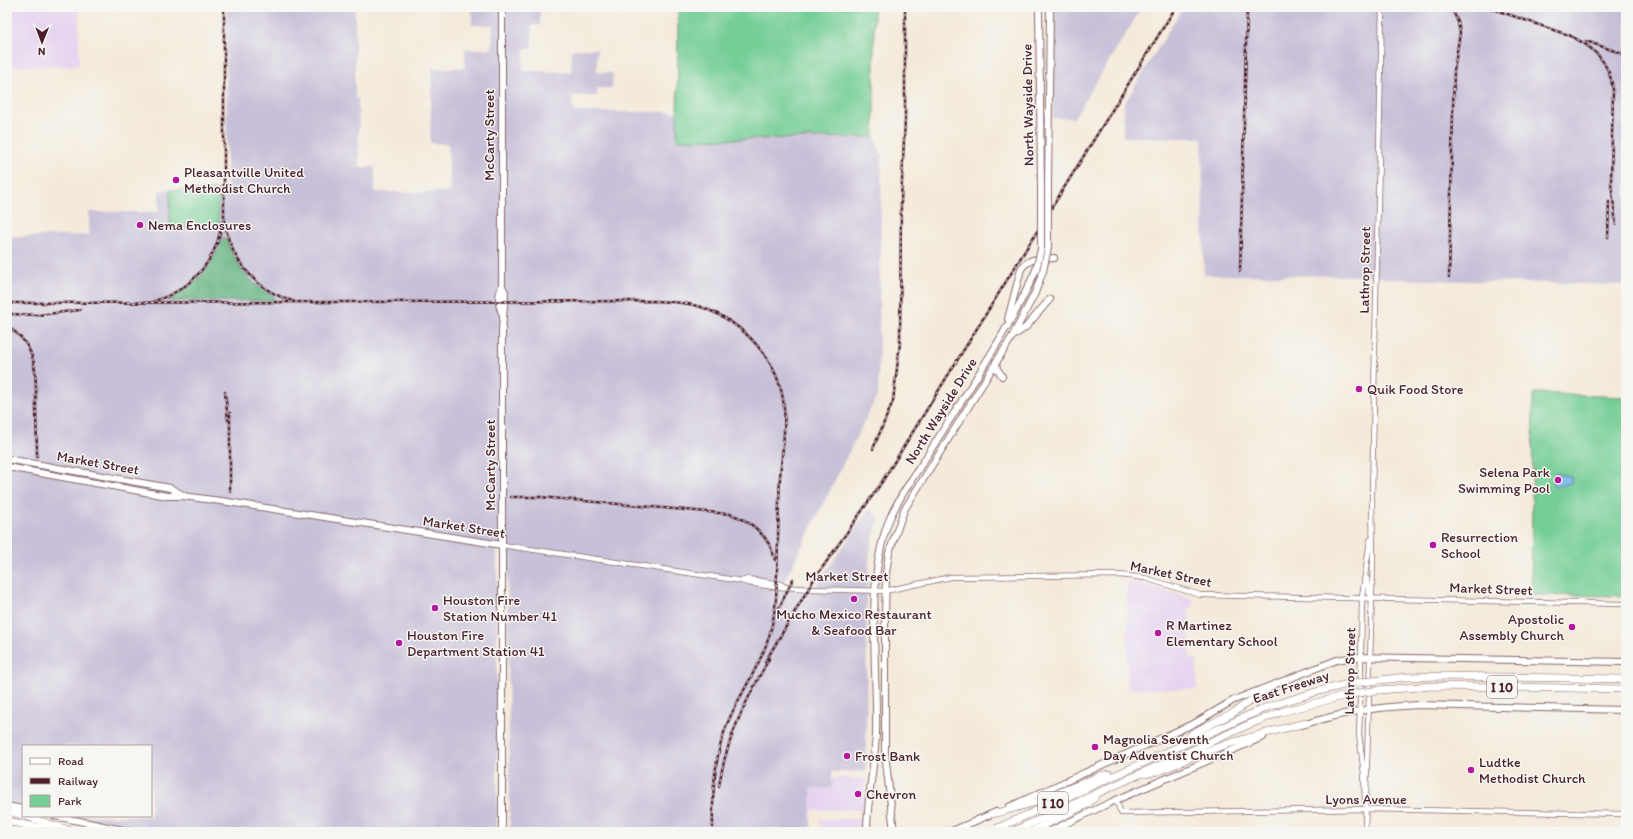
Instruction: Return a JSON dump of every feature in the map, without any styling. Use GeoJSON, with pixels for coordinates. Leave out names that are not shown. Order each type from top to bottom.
{"type":"FeatureCollection","features":[{"type":"Feature","properties":{"kind":"highway","name":"East Freeway"},"geometry":{"type":"LineString","coordinates":[[989,832],[1117,773],[1267,707],[1319,691],[1352,684],[1407,676],[1626,679]]}},
{"type":"Feature","properties":{"kind":"highway","name":"East Freeway"},"geometry":{"type":"LineString","coordinates":[[1012,832],[1250,724],[1281,712],[1351,694],[1379,690],[1432,686],[1626,689]]}},
{"type":"Feature","properties":{"kind":"highway"},"geometry":{"type":"LineString","coordinates":[[1180,745],[1193,733],[1233,713],[1270,687]]}},
{"type":"Feature","properties":{"kind":"highway"},"geometry":{"type":"LineString","coordinates":[[1137,775],[1156,773],[1194,756],[1247,738],[1306,723]]}},
{"type":"Feature","properties":{"kind":"highway"},"geometry":{"type":"LineString","coordinates":[[993,814],[1036,802],[1100,776],[1117,773]]}},
{"type":"Feature","properties":{"kind":"highway"},"geometry":{"type":"LineString","coordinates":[[1030,832],[1087,804],[1098,793]]}},
{"type":"Feature","properties":{"kind":"highway"},"geometry":{"type":"LineString","coordinates":[[7,811],[22,815]]}},
{"type":"Feature","properties":{"kind":"highway"},"geometry":{"type":"LineString","coordinates":[[27,817],[75,832]]}},
{"type":"Feature","properties":{"kind":"highway"},"geometry":{"type":"LineString","coordinates":[[7,822],[61,832]]}},
{"type":"Feature","properties":{"kind":"main road","name":"McCarty Street"},"geometry":{"type":"LineString","coordinates":[[502,7],[502,286],[499,292],[502,314],[502,832]]}},
{"type":"Feature","properties":{"kind":"main road","name":"North Wayside Drive"},"geometry":{"type":"LineString","coordinates":[[867,832],[867,814],[876,734],[876,591],[880,547],[890,517],[1024,296],[1036,270],[1041,235],[1039,7]]}},
{"type":"Feature","properties":{"kind":"main road","name":"North Wayside Drive"},"geometry":{"type":"LineString","coordinates":[[894,832],[885,753],[885,591],[889,553],[904,510],[1012,337],[1035,294],[1043,271],[1048,232],[1050,7]]}},
{"type":"Feature","properties":{"kind":"main road"},"geometry":{"type":"LineString","coordinates":[[1005,328],[1021,269],[1025,263],[1033,259],[1054,258]]}},
{"type":"Feature","properties":{"kind":"main road"},"geometry":{"type":"LineString","coordinates":[[1012,337],[1024,328],[1050,298]]}},
{"type":"Feature","properties":{"kind":"main road"},"geometry":{"type":"LineString","coordinates":[[996,361],[997,369],[1002,376]]}},
{"type":"Feature","properties":{"kind":"main road","name":"Market Street"},"geometry":{"type":"LineString","coordinates":[[7,459],[170,488],[183,496]]}},
{"type":"Feature","properties":{"kind":"main road","name":"Market Street"},"geometry":{"type":"LineString","coordinates":[[7,467],[165,495],[183,496],[502,545]]}},
{"type":"Feature","properties":{"kind":"main road"},"geometry":{"type":"LineString","coordinates":[[950,832],[1183,729],[1234,700],[1337,660],[1362,657],[1626,662]]}},
{"type":"Feature","properties":{"kind":"main road"},"geometry":{"type":"LineString","coordinates":[[1048,832],[1116,800],[1248,742],[1306,723],[1369,708],[1419,705],[1626,710]]}},
{"type":"Feature","properties":{"kind":"main road"},"geometry":{"type":"LineString","coordinates":[[7,806],[22,809]]}},
{"type":"Feature","properties":{"kind":"main road"},"geometry":{"type":"LineString","coordinates":[[60,817],[132,832]]}},
{"type":"Feature","properties":{"kind":"street","name":"Lathrop Street"},"geometry":{"type":"LineString","coordinates":[[1365,832],[1368,797],[1371,658],[1373,559],[1371,533],[1382,7]]}},
{"type":"Feature","properties":{"kind":"street","name":"Lathrop Street"},"geometry":{"type":"LineString","coordinates":[[1366,809],[1360,734],[1362,598],[1371,533]]}},
{"type":"Feature","properties":{"kind":"street","name":"Market Street"},"geometry":{"type":"LineString","coordinates":[[502,545],[742,580],[748,579],[781,584],[785,587],[885,591],[951,577],[1120,576],[1145,578],[1200,595],[1626,604]]}},
{"type":"Feature","properties":{"kind":"street"},"geometry":{"type":"LineString","coordinates":[[1366,570],[1368,592],[1372,598]]}},
{"type":"Feature","properties":{"kind":"street","name":"Lyons Avenue"},"geometry":{"type":"LineString","coordinates":[[1116,800],[1121,813],[1366,809],[1626,814]]}},
{"type":"Feature","properties":{"kind":"shaded area"},"geometry":{"type":"Polygon","coordinates":[[[7,7],[79,7],[79,66],[7,66],[7,7]]]}},
{"type":"Feature","properties":{"kind":"shaded area"},"geometry":{"type":"Polygon","coordinates":[[[226,7],[355,7],[355,98],[358,98],[359,167],[375,167],[375,192],[450,192],[448,144],[430,143],[432,68],[465,68],[465,49],[492,49],[493,25],[472,25],[472,7],[532,7],[532,9],[540,9],[540,25],[532,25],[532,49],[524,49],[523,71],[571,72],[572,49],[597,49],[597,72],[613,73],[612,88],[597,88],[597,96],[572,96],[573,112],[678,112],[678,139],[874,137],[882,155],[878,394],[783,584],[816,586],[869,509],[879,518],[870,549],[867,597],[866,771],[832,772],[832,788],[811,788],[811,832],[510,832],[507,551],[497,550],[497,832],[157,832],[80,817],[152,817],[152,745],[22,745],[22,806],[7,803],[7,237],[89,235],[89,212],[159,212],[159,190],[227,190],[226,7]]]}},
{"type":"Feature","properties":{"kind":"shaded area"},"geometry":{"type":"Polygon","coordinates":[[[1054,7],[1142,7],[1074,118],[1053,118],[1054,7]]]}},
{"type":"Feature","properties":{"kind":"shaded area"},"geometry":{"type":"Polygon","coordinates":[[[1183,7],[1626,7],[1626,285],[1387,279],[1378,276],[1204,275],[1202,138],[1123,137],[1124,104],[1183,7]]]}},
{"type":"Feature","properties":{"kind":"shaded area","name":"R Martinez Elementary School"},"geometry":{"type":"Polygon","coordinates":[[[1127,582],[1139,582],[1193,599],[1193,608],[1189,608],[1190,659],[1197,659],[1197,689],[1130,689],[1127,687],[1127,582]]]}},
{"type":"Feature","properties":{"kind":"shaded area"},"geometry":{"type":"Polygon","coordinates":[[[831,778],[866,778],[862,810],[811,810],[811,788],[831,788],[831,778]]]}},
{"type":"Feature","properties":{"kind":"shaded area"},"geometry":{"type":"Polygon","coordinates":[[[820,819],[861,819],[862,832],[820,832],[820,819]]]}},
{"type":"Feature","properties":{"kind":"green space"},"geometry":{"type":"Polygon","coordinates":[[[678,7],[874,7],[874,137],[677,140],[678,7]]]}},
{"type":"Feature","properties":{"kind":"green space"},"geometry":{"type":"Polygon","coordinates":[[[170,190],[221,190],[218,208],[219,227],[170,228],[170,190]]]}},
{"type":"Feature","properties":{"kind":"green space"},"geometry":{"type":"Polygon","coordinates":[[[222,238],[226,238],[234,256],[244,272],[257,286],[274,296],[275,301],[168,301],[195,282],[202,274],[214,257],[222,238]]]}},
{"type":"Feature","properties":{"kind":"green space"},"geometry":{"type":"Polygon","coordinates":[[[1534,393],[1626,397],[1624,596],[1531,595],[1534,393]]]}},
{"type":"Feature","properties":{"kind":"water"},"geometry":{"type":"Polygon","coordinates":[[[1555,473],[1571,477],[1571,483],[1555,487],[1553,486],[1555,473]]]}},
{"type":"Feature","properties":{"kind":"railway"},"geometry":{"type":"LineString","coordinates":[[224,7],[224,216],[226,231],[237,258],[255,280],[266,289],[293,301]]}},
{"type":"Feature","properties":{"kind":"railway"},"geometry":{"type":"LineString","coordinates":[[873,449],[893,401],[900,343],[901,201],[905,119],[905,7]]}},
{"type":"Feature","properties":{"kind":"railway"},"geometry":{"type":"LineString","coordinates":[[765,662],[813,581],[880,485],[1176,7]]}},
{"type":"Feature","properties":{"kind":"railway"},"geometry":{"type":"LineString","coordinates":[[1240,271],[1247,7]]}},
{"type":"Feature","properties":{"kind":"railway"},"geometry":{"type":"LineString","coordinates":[[1449,277],[1454,70],[1460,33],[1458,22],[1451,7]]}},
{"type":"Feature","properties":{"kind":"railway"},"geometry":{"type":"LineString","coordinates":[[1487,7],[1571,36]]}},
{"type":"Feature","properties":{"kind":"railway"},"geometry":{"type":"LineString","coordinates":[[1566,34],[1584,43],[1598,55],[1604,62],[1611,80],[1613,90],[1611,182],[1616,225]]}},
{"type":"Feature","properties":{"kind":"railway"},"geometry":{"type":"LineString","coordinates":[[1586,41],[1626,55]]}},
{"type":"Feature","properties":{"kind":"railway"},"geometry":{"type":"LineString","coordinates":[[1608,237],[1609,202]]}},
{"type":"Feature","properties":{"kind":"railway"},"geometry":{"type":"LineString","coordinates":[[154,301],[180,290],[200,272],[214,249],[222,222]]}},
{"type":"Feature","properties":{"kind":"railway"},"geometry":{"type":"LineString","coordinates":[[7,303],[656,301],[679,302],[696,305],[732,322],[757,345],[775,374],[781,390],[784,407],[784,442],[780,477],[776,599],[774,614],[764,650],[723,735],[715,774],[713,827]]}},
{"type":"Feature","properties":{"kind":"railway"},"geometry":{"type":"LineString","coordinates":[[7,314],[39,315],[80,310]]}},
{"type":"Feature","properties":{"kind":"railway"},"geometry":{"type":"LineString","coordinates":[[7,326],[25,342],[33,360],[36,381],[37,456]]}},
{"type":"Feature","properties":{"kind":"railway"},"geometry":{"type":"LineString","coordinates":[[225,392],[228,420]]}},
{"type":"Feature","properties":{"kind":"railway"},"geometry":{"type":"LineString","coordinates":[[230,413],[230,492]]}},
{"type":"Feature","properties":{"kind":"railway"},"geometry":{"type":"LineString","coordinates":[[511,497],[540,497],[730,514],[746,521],[759,531],[769,544],[775,560]]}},
{"type":"Feature","properties":{"kind":"railway"},"geometry":{"type":"LineString","coordinates":[[777,612],[793,579]]}},
{"type":"Feature","properties":{"kind":"railway"},"geometry":{"type":"LineString","coordinates":[[719,786],[722,769],[738,720],[769,659]]}},
{"type":"Feature","properties":{"kind":"place","name":"Pleasantville United Methodist Church"},"geometry":{"type":"Point","coordinates":[176,180]}},
{"type":"Feature","properties":{"kind":"place","name":"Nema Enclosures"},"geometry":{"type":"Point","coordinates":[140,225]}},
{"type":"Feature","properties":{"kind":"place","name":"Quik Food Store"},"geometry":{"type":"Point","coordinates":[1359,389]}},
{"type":"Feature","properties":{"kind":"place","name":"Selena Park Swimming Pool"},"geometry":{"type":"Point","coordinates":[1558,480]}},
{"type":"Feature","properties":{"kind":"place","name":"Resurrection School"},"geometry":{"type":"Point","coordinates":[1433,545]}},
{"type":"Feature","properties":{"kind":"place","name":"Mucho Mexico Restaurant & Seafood Bar"},"geometry":{"type":"Point","coordinates":[854,599]}},
{"type":"Feature","properties":{"kind":"place","name":"Houston Fire Station Number 41"},"geometry":{"type":"Point","coordinates":[435,608]}},
{"type":"Feature","properties":{"kind":"place","name":"Apostolic Assembly Church"},"geometry":{"type":"Point","coordinates":[1572,627]}},
{"type":"Feature","properties":{"kind":"place","name":"R Martinez Elementary School"},"geometry":{"type":"Point","coordinates":[1158,633]}},
{"type":"Feature","properties":{"kind":"place","name":"Houston Fire Department Station 41"},"geometry":{"type":"Point","coordinates":[399,643]}},
{"type":"Feature","properties":{"kind":"place","name":"Magnolia Seventh Day Adventist Church"},"geometry":{"type":"Point","coordinates":[1095,747]}},
{"type":"Feature","properties":{"kind":"place","name":"Frost Bank"},"geometry":{"type":"Point","coordinates":[847,756]}},
{"type":"Feature","properties":{"kind":"place","name":"Ludtke Methodist Church"},"geometry":{"type":"Point","coordinates":[1471,770]}},
{"type":"Feature","properties":{"kind":"place","name":"Chevron"},"geometry":{"type":"Point","coordinates":[858,794]}}]}
